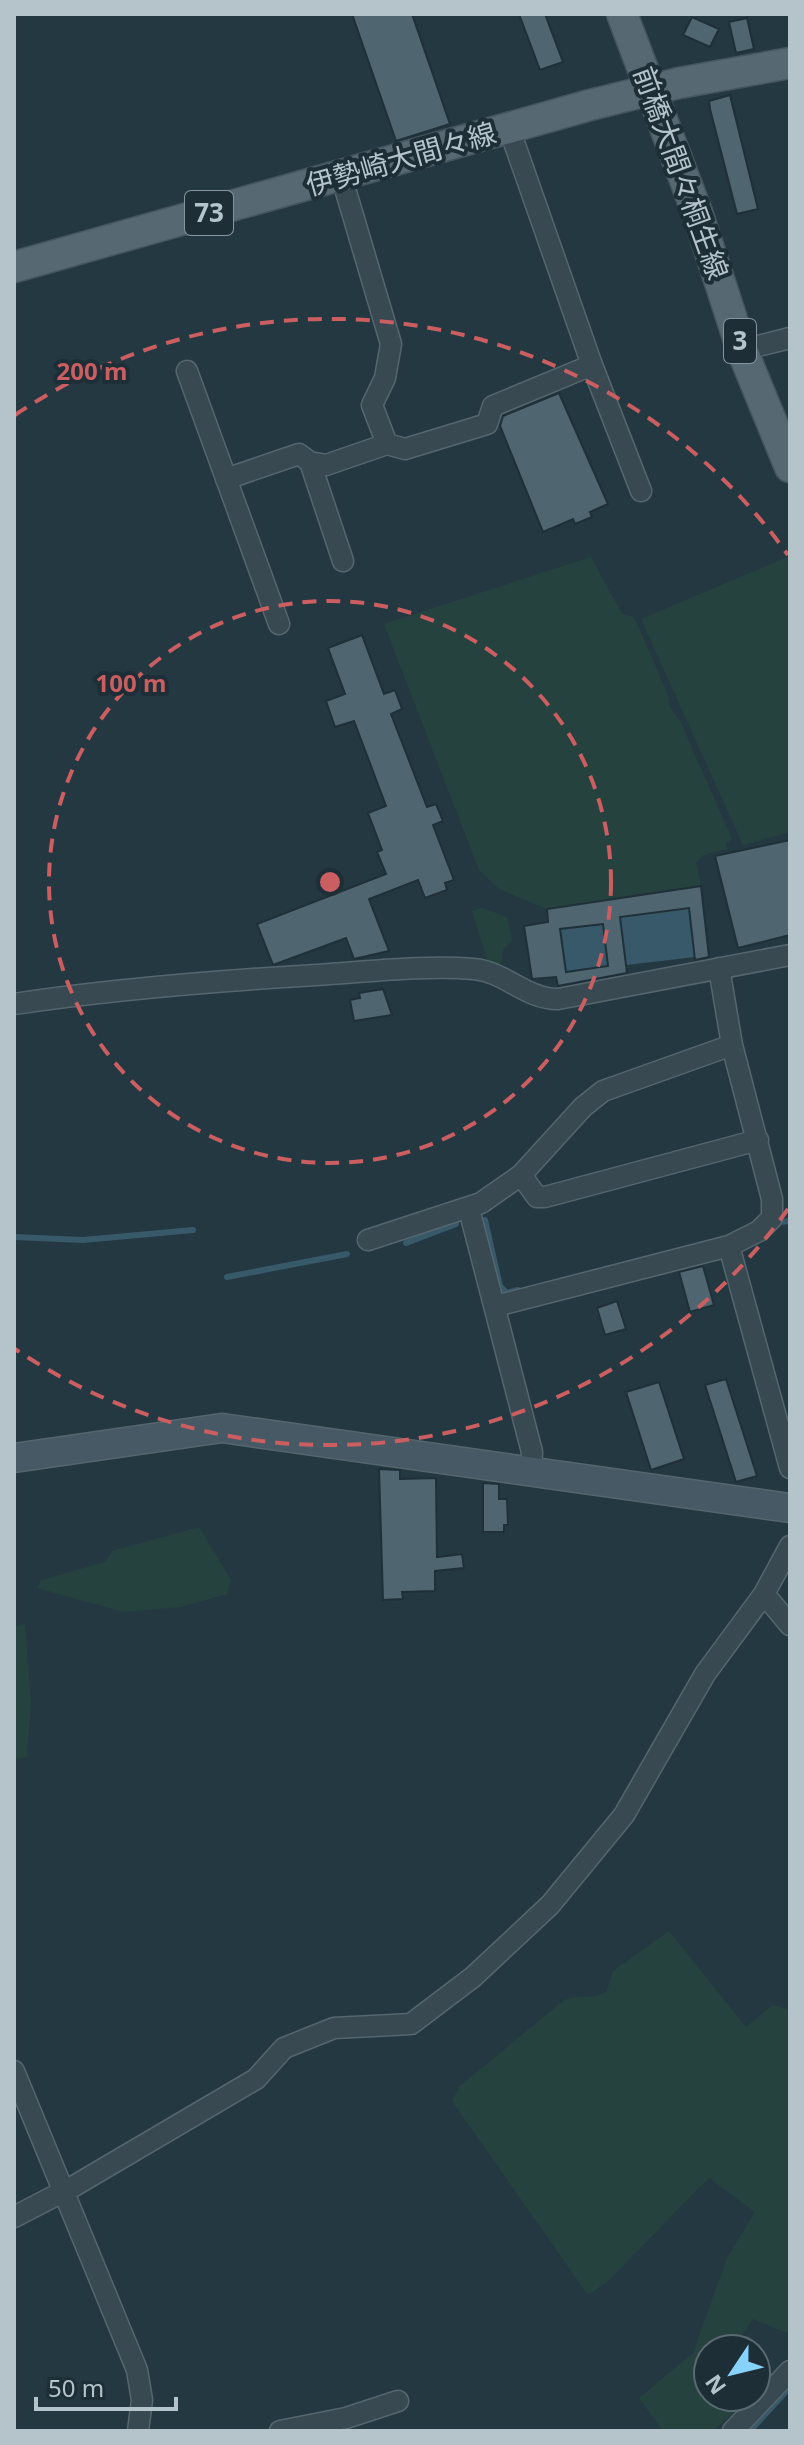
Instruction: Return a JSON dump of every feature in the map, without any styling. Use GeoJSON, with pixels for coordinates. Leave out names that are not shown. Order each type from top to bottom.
{"type":"FeatureCollection","features":[{"type":"Feature","properties":{"kind":"main road","name":"前橋大間々桐生線"},"geometry":{"type":"LineString","coordinates":[[622,14],[697,212],[742,350],[790,467]]}},
{"type":"Feature","properties":{"kind":"main road","name":"伊勢崎大間々線"},"geometry":{"type":"LineString","coordinates":[[14,267],[650,89],[790,63]]}},
{"type":"Feature","properties":{"kind":"street"},"geometry":{"type":"LineString","coordinates":[[509,128],[592,365],[641,491]]}},
{"type":"Feature","properties":{"kind":"street"},"geometry":{"type":"LineString","coordinates":[[341,175],[391,344],[385,378],[372,405],[387,444]]}},
{"type":"Feature","properties":{"kind":"street"},"geometry":{"type":"LineString","coordinates":[[742,350],[790,338]]}},
{"type":"Feature","properties":{"kind":"street"},"geometry":{"type":"LineString","coordinates":[[226,479],[289,456],[299,454],[310,462],[326,465],[387,444],[405,449],[487,424],[493,406],[592,365]]}},
{"type":"Feature","properties":{"kind":"street"},"geometry":{"type":"LineString","coordinates":[[187,371],[279,624]]}},
{"type":"Feature","properties":{"kind":"street"},"geometry":{"type":"LineString","coordinates":[[310,462],[343,561]]}},
{"type":"Feature","properties":{"kind":"street"},"geometry":{"type":"LineString","coordinates":[[14,1004],[108,991],[396,970],[486,971],[524,992],[558,999],[790,955]]}},
{"type":"Feature","properties":{"kind":"street"},"geometry":{"type":"LineString","coordinates":[[496,1306],[729,1246],[759,1231],[774,1212],[732,1045],[719,968]]}},
{"type":"Feature","properties":{"kind":"street"},"geometry":{"type":"LineString","coordinates":[[368,1240],[469,1209],[521,1175],[583,1107],[603,1091],[732,1045]]}},
{"type":"Feature","properties":{"kind":"street"},"geometry":{"type":"LineString","coordinates":[[521,1175],[537,1197],[545,1197],[758,1140]]}},
{"type":"Feature","properties":{"kind":"street"},"geometry":{"type":"LineString","coordinates":[[469,1209],[532,1452],[531,1471]]}},
{"type":"Feature","properties":{"kind":"street"},"geometry":{"type":"LineString","coordinates":[[729,1246],[790,1468]]}},
{"type":"Feature","properties":{"kind":"street"},"geometry":{"type":"LineString","coordinates":[[14,1458],[222,1428],[679,1495],[790,1508]]}},
{"type":"Feature","properties":{"kind":"street"},"geometry":{"type":"LineString","coordinates":[[14,2217],[256,2079],[284,2048],[334,2028],[411,2024],[473,1977],[550,1905],[597,1851],[635,1800],[705,1674],[764,1594],[790,1546]]}},
{"type":"Feature","properties":{"kind":"street"},"geometry":{"type":"LineString","coordinates":[[764,1594],[790,1625]]}},
{"type":"Feature","properties":{"kind":"street"},"geometry":{"type":"LineString","coordinates":[[14,2071],[137,2370],[142,2400],[138,2431]]}},
{"type":"Feature","properties":{"kind":"street"},"geometry":{"type":"LineString","coordinates":[[733,2431],[790,2371]]}},
{"type":"Feature","properties":{"kind":"street"},"geometry":{"type":"LineString","coordinates":[[280,2431],[346,2418],[398,2401]]}},
{"type":"Feature","properties":{"kind":"green space"},"geometry":{"type":"Polygon","coordinates":[[[790,556],[790,832],[743,845],[641,619],[790,556]]]}},
{"type":"Feature","properties":{"kind":"green space"},"geometry":{"type":"Polygon","coordinates":[[[591,557],[622,614],[633,617],[637,623],[669,698],[668,704],[680,721],[732,839],[726,844],[728,849],[703,855],[696,862],[701,886],[547,909],[499,889],[479,870],[384,624],[591,557]]]}},
{"type":"Feature","properties":{"kind":"green space"},"geometry":{"type":"Polygon","coordinates":[[[482,908],[507,917],[512,940],[503,949],[501,965],[488,962],[472,911],[482,908]]]}},
{"type":"Feature","properties":{"kind":"green space"},"geometry":{"type":"Polygon","coordinates":[[[199,1527],[231,1580],[227,1594],[180,1607],[124,1612],[37,1588],[41,1580],[105,1562],[112,1551],[199,1527]]]}},
{"type":"Feature","properties":{"kind":"green space"},"geometry":{"type":"Polygon","coordinates":[[[25,1623],[31,1702],[27,1757],[14,1759],[14,1627],[25,1623]]]}},
{"type":"Feature","properties":{"kind":"green space"},"geometry":{"type":"Polygon","coordinates":[[[669,1931],[746,2027],[773,2005],[790,2010],[790,2062],[787,2064],[790,2069],[790,2334],[753,2319],[744,2333],[700,2333],[727,2258],[755,2212],[709,2178],[608,2281],[588,2295],[452,2101],[459,2087],[564,2000],[606,1993],[613,1971],[669,1931]]]}},
{"type":"Feature","properties":{"kind":"green space"},"geometry":{"type":"Polygon","coordinates":[[[692,2354],[692,2413],[733,2413],[712,2431],[663,2431],[639,2398],[692,2354]]]}},
{"type":"Feature","properties":{"kind":"water"},"geometry":{"type":"Polygon","coordinates":[[[689,908],[695,957],[626,965],[620,917],[689,908]]]}},
{"type":"Feature","properties":{"kind":"water"},"geometry":{"type":"Polygon","coordinates":[[[603,924],[608,966],[566,972],[560,929],[603,924]]]}},
{"type":"Feature","properties":{"kind":"building"},"geometry":{"type":"Polygon","coordinates":[[[352,14],[412,14],[450,124],[396,141],[352,14]]]}},
{"type":"Feature","properties":{"kind":"building"},"geometry":{"type":"Polygon","coordinates":[[[519,14],[545,14],[563,62],[540,70],[519,14]]]}},
{"type":"Feature","properties":{"kind":"building"},"geometry":{"type":"Polygon","coordinates":[[[692,17],[719,29],[710,47],[683,35],[692,17]]]}},
{"type":"Feature","properties":{"kind":"building"},"geometry":{"type":"Polygon","coordinates":[[[747,18],[754,49],[736,53],[729,22],[747,18]]]}},
{"type":"Feature","properties":{"kind":"building"},"geometry":{"type":"Polygon","coordinates":[[[730,95],[758,209],[737,214],[709,101],[730,95]]]}},
{"type":"Feature","properties":{"kind":"building"},"geometry":{"type":"Polygon","coordinates":[[[559,393],[608,504],[590,512],[592,517],[575,524],[573,519],[543,532],[500,426],[503,416],[559,393]]]}},
{"type":"Feature","properties":{"kind":"building"},"geometry":{"type":"Polygon","coordinates":[[[362,635],[384,694],[395,690],[402,709],[391,714],[427,807],[436,804],[443,821],[433,825],[454,880],[445,883],[447,890],[425,898],[418,880],[369,899],[389,951],[354,959],[346,938],[273,965],[257,924],[386,874],[377,852],[382,850],[368,813],[386,806],[354,721],[335,727],[326,701],[345,694],[328,648],[362,635]]]}},
{"type":"Feature","properties":{"kind":"building"},"geometry":{"type":"Polygon","coordinates":[[[790,840],[790,935],[738,948],[715,856],[790,840]]]}},
{"type":"Feature","properties":{"kind":"building"},"geometry":{"type":"Polygon","coordinates":[[[701,886],[709,957],[695,960],[689,908],[620,917],[627,973],[558,986],[556,977],[532,979],[524,926],[548,922],[547,909],[701,886]],[[603,924],[560,929],[566,972],[608,966],[603,924]]]}},
{"type":"Feature","properties":{"kind":"building"},"geometry":{"type":"Polygon","coordinates":[[[383,989],[392,1015],[354,1021],[350,1000],[360,998],[359,993],[383,989]]]}},
{"type":"Feature","properties":{"kind":"building"},"geometry":{"type":"Polygon","coordinates":[[[703,1266],[714,1305],[690,1312],[679,1272],[703,1266]]]}},
{"type":"Feature","properties":{"kind":"building"},"geometry":{"type":"Polygon","coordinates":[[[617,1301],[626,1329],[605,1335],[597,1308],[617,1301]]]}},
{"type":"Feature","properties":{"kind":"building"},"geometry":{"type":"Polygon","coordinates":[[[726,1379],[757,1476],[736,1482],[705,1385],[726,1379]]]}},
{"type":"Feature","properties":{"kind":"building"},"geometry":{"type":"Polygon","coordinates":[[[659,1382],[684,1459],[651,1470],[626,1392],[659,1382]]]}},
{"type":"Feature","properties":{"kind":"building"},"geometry":{"type":"Polygon","coordinates":[[[379,1469],[400,1470],[400,1479],[436,1478],[437,1557],[462,1554],[464,1568],[435,1571],[435,1591],[402,1592],[403,1599],[383,1600],[379,1469]]]}},
{"type":"Feature","properties":{"kind":"building"},"geometry":{"type":"Polygon","coordinates":[[[483,1483],[499,1484],[499,1499],[507,1499],[508,1525],[504,1525],[504,1532],[483,1532],[483,1483]]]}},
{"type":"Feature","properties":{"kind":"waterway"},"geometry":{"type":"LineString","coordinates":[[485,1220],[500,1286],[507,1293],[518,1290]]}},
{"type":"Feature","properties":{"kind":"waterway"},"geometry":{"type":"LineString","coordinates":[[780,1222],[790,1221]]}},
{"type":"Feature","properties":{"kind":"waterway"},"geometry":{"type":"LineString","coordinates":[[406,1243],[456,1224]]}},
{"type":"Feature","properties":{"kind":"waterway"},"geometry":{"type":"LineString","coordinates":[[14,1237],[83,1240],[193,1230]]}},
{"type":"Feature","properties":{"kind":"waterway"},"geometry":{"type":"LineString","coordinates":[[227,1277],[347,1254]]}},
{"type":"Feature","properties":{"kind":"waterway"},"geometry":{"type":"LineString","coordinates":[[750,2431],[790,2387]]}}]}
